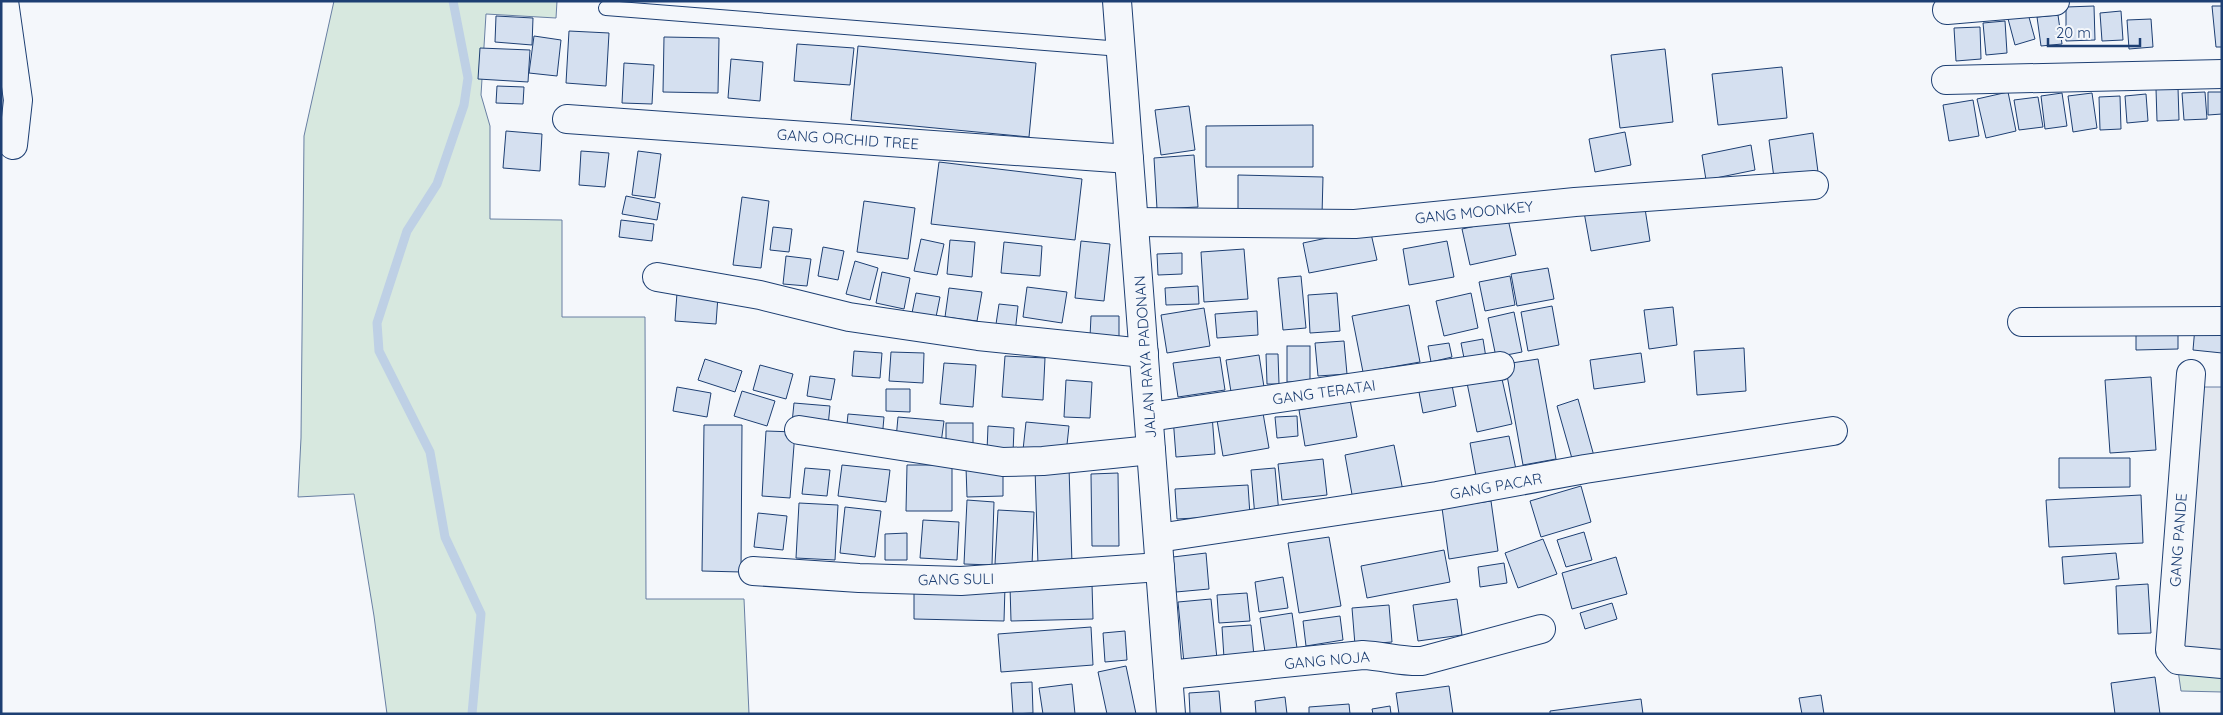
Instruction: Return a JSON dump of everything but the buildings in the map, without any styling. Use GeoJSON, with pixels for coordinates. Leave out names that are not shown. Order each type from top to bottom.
{"type":"FeatureCollection","features":[{"type":"Feature","properties":{"kind":"street"},"geometry":{"type":"LineString","coordinates":[[4,1],[18,100],[13,145]]}},
{"type":"Feature","properties":{"kind":"street","name":"JALAN RAYA PADONAN"},"geometry":{"type":"LineString","coordinates":[[1117,1],[1171,714]]}},
{"type":"Feature","properties":{"kind":"street"},"geometry":{"type":"LineString","coordinates":[[1947,10],[2055,1]]}},
{"type":"Feature","properties":{"kind":"street"},"geometry":{"type":"LineString","coordinates":[[1946,80],[2222,74]]}},
{"type":"Feature","properties":{"kind":"street","name":"GANG ORCHID TREE"},"geometry":{"type":"LineString","coordinates":[[567,118],[1129,159]]}},
{"type":"Feature","properties":{"kind":"street","name":"GANG MOONKEY"},"geometry":{"type":"LineString","coordinates":[[1134,222],[1355,224],[1574,202],[1814,186]]}},
{"type":"Feature","properties":{"kind":"street"},"geometry":{"type":"LineString","coordinates":[[657,277],[760,295],[849,317],[978,336],[1144,353]]}},
{"type":"Feature","properties":{"kind":"street"},"geometry":{"type":"LineString","coordinates":[[2022,322],[2222,321]]}},
{"type":"Feature","properties":{"kind":"street","name":"GANG TERATAI"},"geometry":{"type":"LineString","coordinates":[[1149,417],[1500,366]]}},
{"type":"Feature","properties":{"kind":"street","name":"GANG PANDE"},"geometry":{"type":"LineString","coordinates":[[2192,374],[2170,650],[2178,660],[2222,664]]}},
{"type":"Feature","properties":{"kind":"street"},"geometry":{"type":"LineString","coordinates":[[799,430],[1004,462],[1043,461],[1152,450]]}},
{"type":"Feature","properties":{"kind":"street","name":"GANG PACAR"},"geometry":{"type":"LineString","coordinates":[[1158,538],[1437,496],[1585,469],[1833,430]]}},
{"type":"Feature","properties":{"kind":"street","name":"GANG SULI"},"geometry":{"type":"LineString","coordinates":[[752,571],[859,578],[962,581],[1160,567]]}},
{"type":"Feature","properties":{"kind":"street","name":"GANG NOJA"},"geometry":{"type":"LineString","coordinates":[[1168,675],[1363,655],[1379,655],[1406,662],[1422,661],[1541,629]]}},
{"type":"Feature","properties":{"kind":"lane"},"geometry":{"type":"LineString","coordinates":[[606,8],[1121,49]]}},
{"type":"Feature","properties":{"kind":"shaded area"},"geometry":{"type":"Polygon","coordinates":[[[334,1],[557,1],[556,18],[486,14],[481,95],[490,126],[490,219],[562,220],[562,317],[645,317],[646,599],[744,599],[749,714],[387,714],[374,616],[354,494],[298,497],[301,438],[304,136],[334,1]]]}},
{"type":"Feature","properties":{"kind":"shaded area"},"geometry":{"type":"Polygon","coordinates":[[[2178,387],[2222,387],[2222,662],[2177,663],[2178,387]]]}},
{"type":"Feature","properties":{"kind":"shaded area"},"geometry":{"type":"Polygon","coordinates":[[[2222,662],[2222,692],[2181,691],[2177,663],[2222,662]]]}},
{"type":"Feature","properties":{"kind":"waterway"},"geometry":{"type":"LineString","coordinates":[[453,1],[468,78],[464,105],[437,184],[407,231],[377,323],[379,351],[430,452],[445,537],[481,614],[472,714]]}}]}
